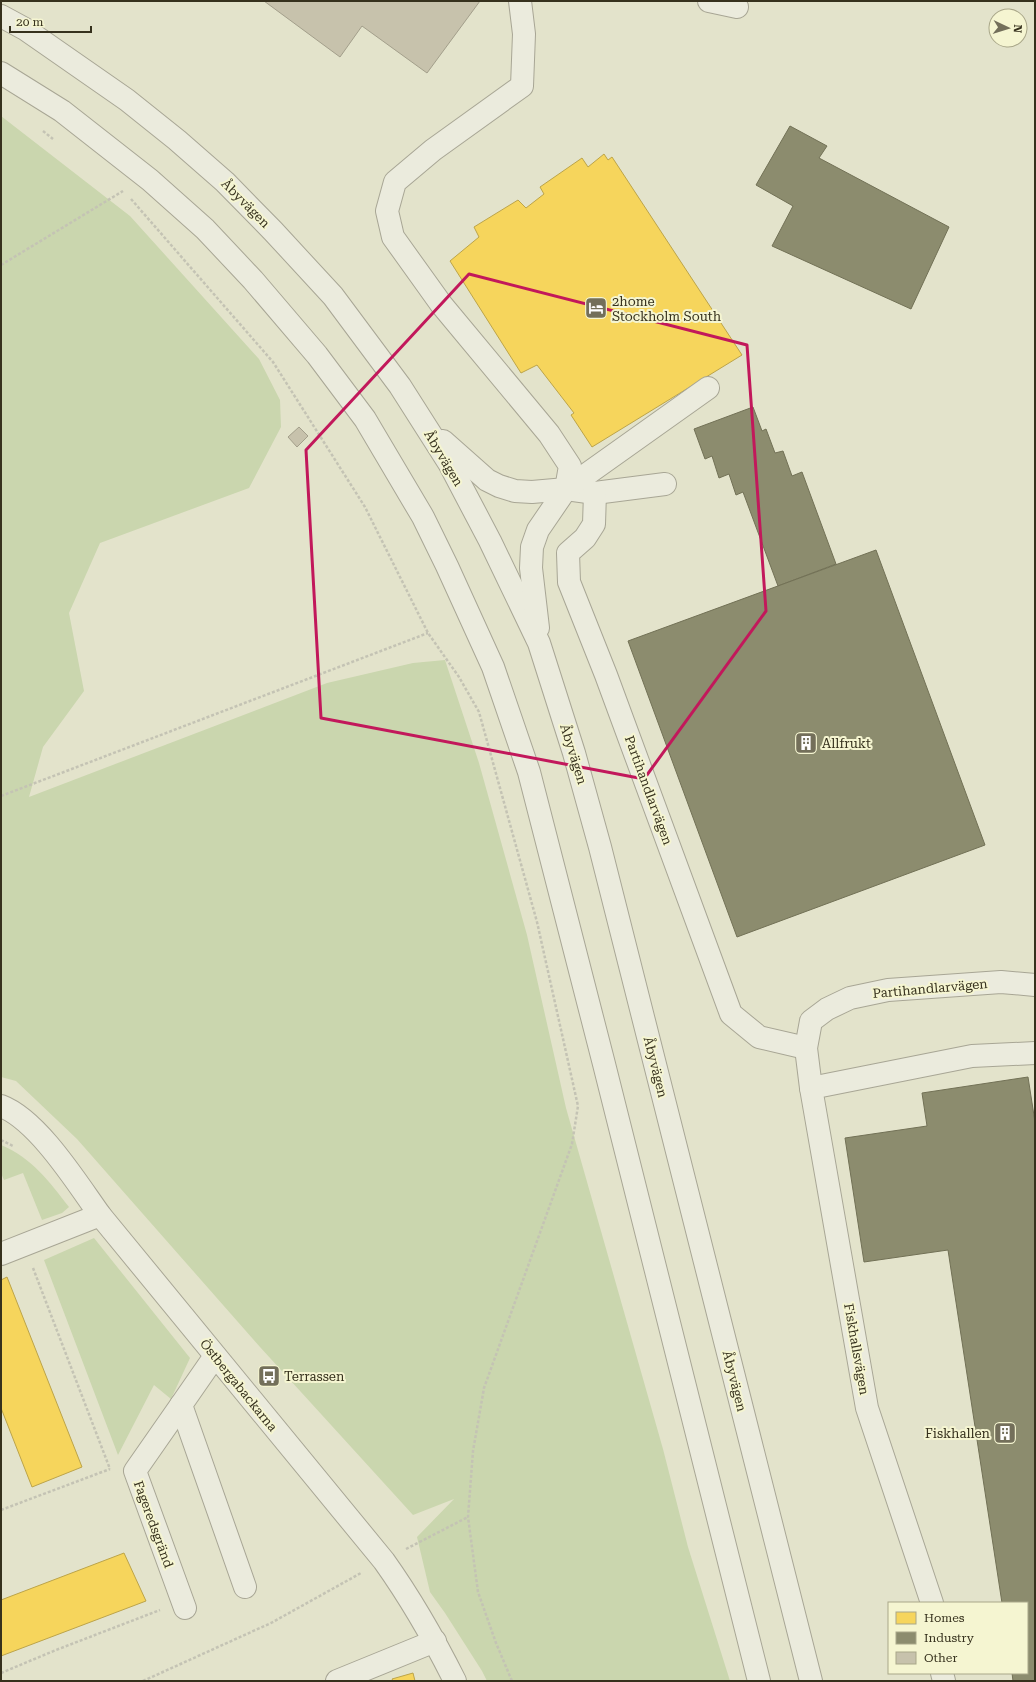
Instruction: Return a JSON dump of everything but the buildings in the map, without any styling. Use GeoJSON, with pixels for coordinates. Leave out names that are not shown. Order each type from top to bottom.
{"type":"FeatureCollection","features":[{"type":"Feature","properties":{"kind":"street"},"geometry":{"type":"LineString","coordinates":[[520,1],[524,34],[522,86],[434,150],[395,182],[387,210],[393,237],[441,304],[549,434],[570,466],[566,489]]}},
{"type":"Feature","properties":{"kind":"street"},"geometry":{"type":"LineString","coordinates":[[709,1],[737,7]]}},
{"type":"Feature","properties":{"kind":"street","name":"Åbyvägen"},"geometry":{"type":"LineString","coordinates":[[1,16],[25,29],[127,100],[177,140],[225,182],[273,231],[333,296],[400,386],[449,463],[490,541],[539,643],[574,753],[600,847],[811,1681]]}},
{"type":"Feature","properties":{"kind":"street"},"geometry":{"type":"LineString","coordinates":[[1,74],[62,111],[150,180],[205,229],[253,280],[317,355],[365,420],[423,517],[447,566],[493,667],[529,772],[759,1681]]}},
{"type":"Feature","properties":{"kind":"street"},"geometry":{"type":"LineString","coordinates":[[539,643],[531,568],[532,547],[538,530],[566,489],[708,388]]}},
{"type":"Feature","properties":{"kind":"street"},"geometry":{"type":"LineString","coordinates":[[425,426],[487,480],[515,491],[532,492],[566,489],[595,493],[665,484]]}},
{"type":"Feature","properties":{"kind":"street","name":"Partihandlarvägen"},"geometry":{"type":"LineString","coordinates":[[595,493],[594,524],[585,538],[568,553],[569,582],[606,675],[732,1014],[759,1037],[806,1048]]}},
{"type":"Feature","properties":{"kind":"street","name":"Partihandlarvägen"},"geometry":{"type":"LineString","coordinates":[[810,1088],[806,1048],[811,1021],[827,1009],[850,998],[896,989],[1001,982],[1035,984]]}},
{"type":"Feature","properties":{"kind":"street"},"geometry":{"type":"LineString","coordinates":[[810,1088],[972,1056],[1035,1052]]}},
{"type":"Feature","properties":{"kind":"street","name":"Fiskhallsvägen"},"geometry":{"type":"LineString","coordinates":[[810,1088],[867,1408],[932,1602]]}},
{"type":"Feature","properties":{"kind":"street","name":"Östbergabackarna"},"geometry":{"type":"LineString","coordinates":[[1,1106],[10,1110],[26,1123],[60,1158],[100,1215],[384,1561],[404,1589],[435,1641],[455,1681]]}},
{"type":"Feature","properties":{"kind":"street"},"geometry":{"type":"LineString","coordinates":[[9,1251],[100,1215]]}},
{"type":"Feature","properties":{"kind":"street","name":"Fageredsgränd"},"geometry":{"type":"LineString","coordinates":[[185,1608],[135,1471],[215,1356]]}},
{"type":"Feature","properties":{"kind":"street"},"geometry":{"type":"LineString","coordinates":[[180,1405],[245,1587]]}},
{"type":"Feature","properties":{"kind":"street"},"geometry":{"type":"LineString","coordinates":[[337,1681],[435,1641]]}},
{"type":"Feature","properties":{"kind":"path"},"geometry":{"type":"LineString","coordinates":[[37,127],[56,140]]}},
{"type":"Feature","properties":{"kind":"path"},"geometry":{"type":"LineString","coordinates":[[117,186],[123,190],[273,362],[365,507],[428,633],[459,677],[479,712],[537,922],[578,1106],[572,1144],[484,1388],[473,1451],[468,1517],[478,1592],[512,1681]]}},
{"type":"Feature","properties":{"kind":"path"},"geometry":{"type":"LineString","coordinates":[[1,266],[123,190]]}},
{"type":"Feature","properties":{"kind":"path"},"geometry":{"type":"LineString","coordinates":[[1,796],[428,633]]}},
{"type":"Feature","properties":{"kind":"path"},"geometry":{"type":"LineString","coordinates":[[1,1510],[110,1470],[31,1262],[9,1251]]}},
{"type":"Feature","properties":{"kind":"path"},"geometry":{"type":"LineString","coordinates":[[143,1681],[271,1623],[468,1517]]}},
{"type":"Feature","properties":{"kind":"path"},"geometry":{"type":"LineString","coordinates":[[1,1673],[56,1650],[161,1610],[158,1602]]}},
{"type":"Feature","properties":{"kind":"highlighted area"},"geometry":{"type":"Polygon","coordinates":[[[469,274],[747,345],[766,611],[644,779],[321,718],[306,450],[469,274]]]}},
{"type":"Feature","properties":{"kind":"green space"},"geometry":{"type":"Polygon","coordinates":[[[1,116],[130,216],[259,359],[280,400],[281,427],[249,488],[100,543],[69,613],[84,691],[43,747],[29,797],[327,683],[413,663],[445,660],[479,763],[527,935],[566,1108],[663,1449],[688,1547],[730,1681],[487,1681],[445,1613],[430,1592],[417,1537],[454,1499],[413,1515],[260,1347],[77,1139],[16,1081],[1,1077],[1,116]]]}},
{"type":"Feature","properties":{"kind":"green space"},"geometry":{"type":"Polygon","coordinates":[[[1,1145],[12,1150],[31,1163],[47,1179],[69,1207],[62,1213],[42,1220],[23,1173],[4,1180],[1,1173],[1,1145]]]}},
{"type":"Feature","properties":{"kind":"green space"},"geometry":{"type":"Polygon","coordinates":[[[94,1238],[190,1358],[171,1399],[154,1385],[118,1455],[44,1260],[94,1238]]]}},
{"type":"Feature","properties":{"kind":"place","name":"2home Stockholm South"},"geometry":{"type":"Point","coordinates":[596,308]}},
{"type":"Feature","properties":{"kind":"place","name":"Allfrukt"},"geometry":{"type":"Point","coordinates":[806,743]}},
{"type":"Feature","properties":{"kind":"place","name":"Terrassen"},"geometry":{"type":"Point","coordinates":[269,1376]}},
{"type":"Feature","properties":{"kind":"place","name":"Fiskhallen"},"geometry":{"type":"Point","coordinates":[1005,1433]}}]}
